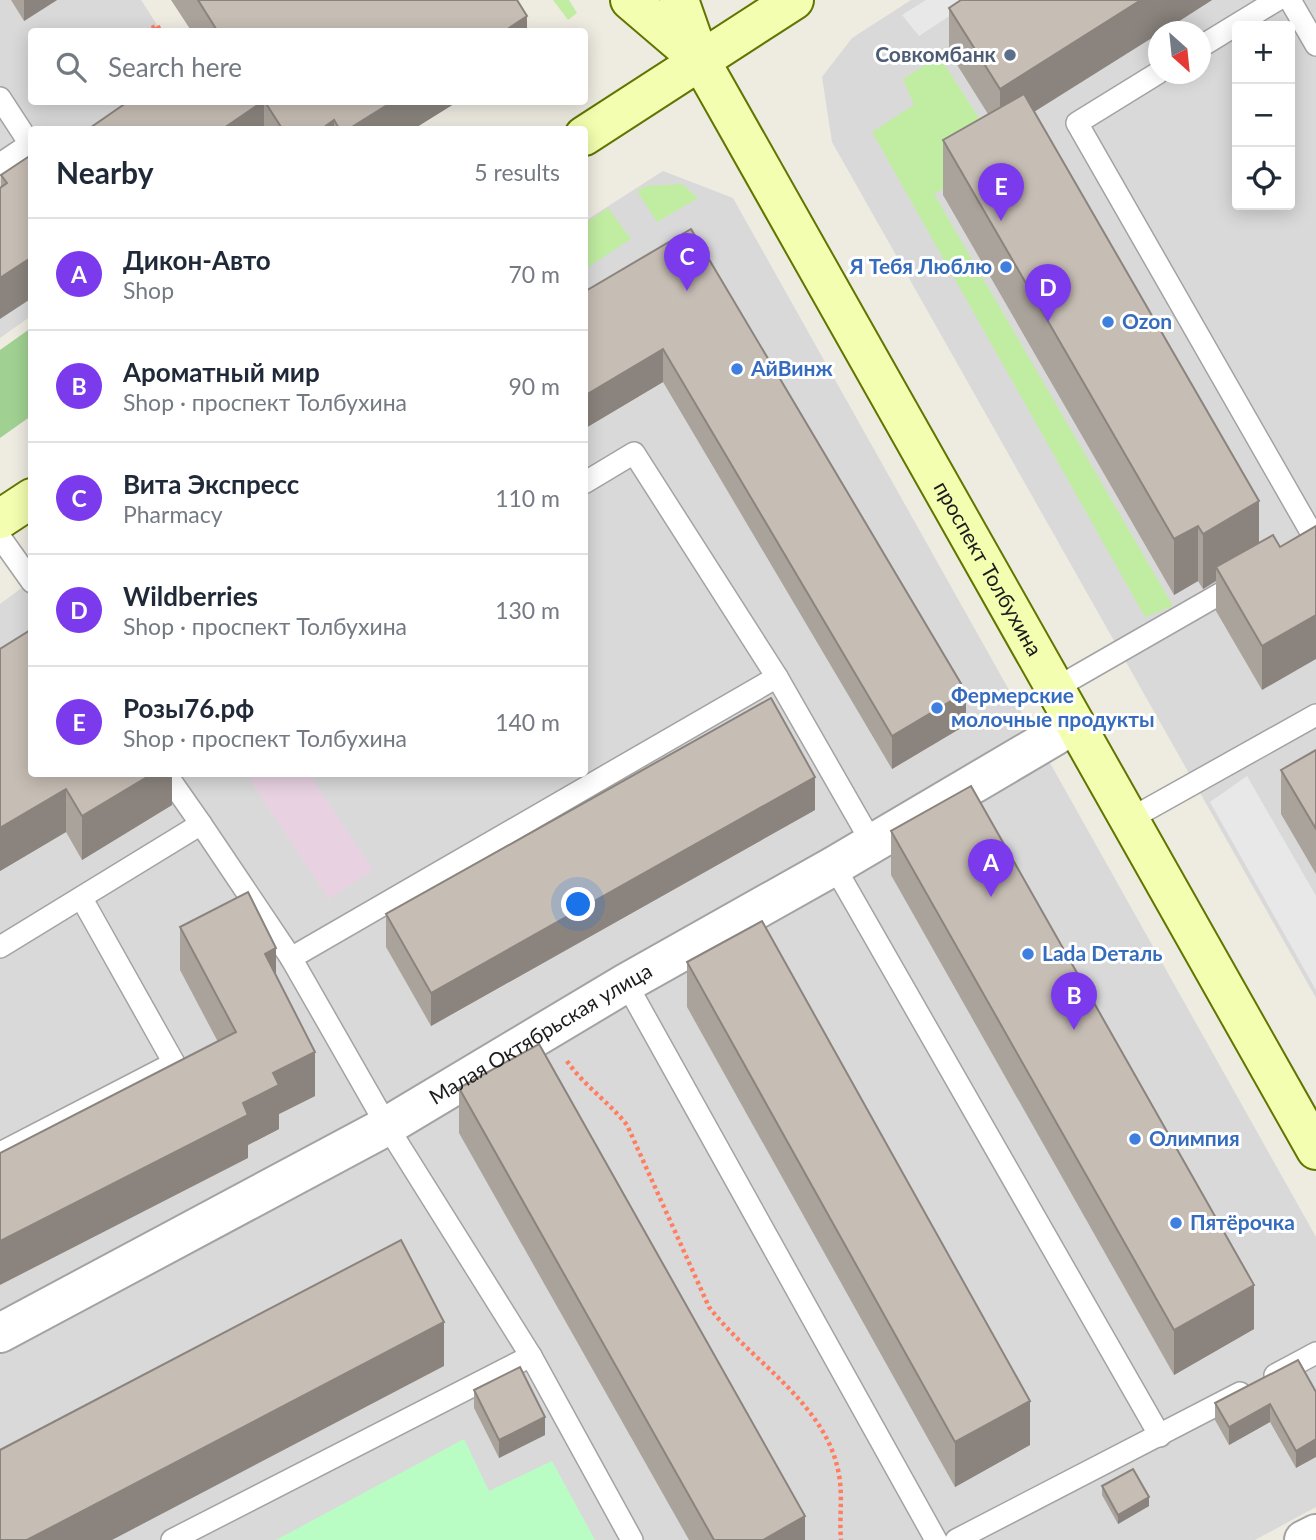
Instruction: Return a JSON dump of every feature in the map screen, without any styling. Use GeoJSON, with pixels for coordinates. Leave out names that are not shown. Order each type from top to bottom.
{"type":"FeatureCollection","features":[{"type":"Feature","properties":{"kind":"main road","name":"проспект Толбухина"},"geometry":{"type":"LineString","coordinates":[[631,0],[700,61]]}},
{"type":"Feature","properties":{"kind":"main road","name":"проспект Толбухина"},"geometry":{"type":"LineString","coordinates":[[679,0],[700,61],[1316,1150]]}},
{"type":"Feature","properties":{"kind":"main road"},"geometry":{"type":"LineString","coordinates":[[588,133],[794,0]]}},
{"type":"Feature","properties":{"kind":"main road"},"geometry":{"type":"LineString","coordinates":[[0,519],[28,501]]}},
{"type":"Feature","properties":{"kind":"street","name":"Малая Октябрьская улица"},"geometry":{"type":"LineString","coordinates":[[0,1333],[387,1126],[626,983],[834,866],[1075,724]]}},
{"type":"Feature","properties":{"kind":"street"},"geometry":{"type":"LineString","coordinates":[[1304,1540],[1316,1534]]}},
{"type":"Feature","properties":{"kind":"lane"},"geometry":{"type":"LineString","coordinates":[[1211,40],[1277,0]]}},
{"type":"Feature","properties":{"kind":"lane"},"geometry":{"type":"LineString","coordinates":[[1290,0],[1316,45]]}},
{"type":"Feature","properties":{"kind":"lane"},"geometry":{"type":"LineString","coordinates":[[1148,79],[1077,123],[1316,539],[1291,553]]}},
{"type":"Feature","properties":{"kind":"lane"},"geometry":{"type":"LineString","coordinates":[[0,98],[28,141]]}},
{"type":"Feature","properties":{"kind":"lane"},"geometry":{"type":"LineString","coordinates":[[0,164],[28,145]]}},
{"type":"Feature","properties":{"kind":"lane"},"geometry":{"type":"LineString","coordinates":[[588,481],[634,453],[777,677],[872,842]]}},
{"type":"Feature","properties":{"kind":"lane"},"geometry":{"type":"LineString","coordinates":[[0,537],[28,576]]}},
{"type":"Feature","properties":{"kind":"lane"},"geometry":{"type":"LineString","coordinates":[[1056,688],[1255,574]]}},
{"type":"Feature","properties":{"kind":"lane"},"geometry":{"type":"LineString","coordinates":[[290,958],[777,677]]}},
{"type":"Feature","properties":{"kind":"lane"},"geometry":{"type":"LineString","coordinates":[[1129,820],[1316,715]]}},
{"type":"Feature","properties":{"kind":"lane"},"geometry":{"type":"LineString","coordinates":[[168,777],[290,958],[387,1126],[531,1356],[632,1540]]}},
{"type":"Feature","properties":{"kind":"lane"},"geometry":{"type":"LineString","coordinates":[[0,947],[201,824]]}},
{"type":"Feature","properties":{"kind":"lane"},"geometry":{"type":"LineString","coordinates":[[834,866],[1160,1436]]}},
{"type":"Feature","properties":{"kind":"lane"},"geometry":{"type":"LineString","coordinates":[[0,1153],[174,1063],[82,899]]}},
{"type":"Feature","properties":{"kind":"lane"},"geometry":{"type":"LineString","coordinates":[[626,983],[936,1540]]}},
{"type":"Feature","properties":{"kind":"lane"},"geometry":{"type":"LineString","coordinates":[[956,1540],[1316,1353]]}},
{"type":"Feature","properties":{"kind":"lane"},"geometry":{"type":"LineString","coordinates":[[172,1540],[531,1356]]}},
{"type":"Feature","properties":{"kind":"path"},"geometry":{"type":"LineString","coordinates":[[547,1030],[584,1084],[609,1102],[627,1125],[657,1186],[686,1262],[709,1307],[729,1333],[811,1412],[832,1451],[839,1475],[841,1540]]}},
{"type":"Feature","properties":{"kind":"shaded area"},"geometry":{"type":"Polygon","coordinates":[[[0,0],[141,0],[159,28],[28,28],[28,105],[212,105],[227,126],[28,126],[28,318],[0,338],[0,0]]]}},
{"type":"Feature","properties":{"kind":"shaded area"},"geometry":{"type":"Polygon","coordinates":[[[911,0],[1316,0],[1316,998],[832,142],[822,77],[852,38],[911,0]]]}},
{"type":"Feature","properties":{"kind":"shaded area"},"geometry":{"type":"Polygon","coordinates":[[[926,0],[974,0],[919,36],[902,15],[926,0]]]}},
{"type":"Feature","properties":{"kind":"shaded area"},"geometry":{"type":"Polygon","coordinates":[[[663,171],[733,198],[1316,1237],[1316,1507],[1255,1540],[0,1540],[0,604],[28,583],[28,777],[588,777],[588,219],[663,171]]]}},
{"type":"Feature","properties":{"kind":"shaded area"},"geometry":{"type":"Polygon","coordinates":[[[1247,776],[1316,896],[1316,990],[1210,802],[1247,776]]]}},
{"type":"Feature","properties":{"kind":"shaded area"},"geometry":{"type":"Polygon","coordinates":[[[248,777],[311,777],[373,870],[329,899],[248,777]]]}},
{"type":"Feature","properties":{"kind":"green space"},"geometry":{"type":"Polygon","coordinates":[[[553,0],[569,0],[577,13],[568,20],[553,0]]]}},
{"type":"Feature","properties":{"kind":"green space"},"geometry":{"type":"Polygon","coordinates":[[[939,56],[1003,155],[934,194],[1173,606],[1145,617],[872,132],[914,105],[903,79],[939,56]]]}},
{"type":"Feature","properties":{"kind":"green space"},"geometry":{"type":"Polygon","coordinates":[[[682,184],[698,198],[657,222],[637,191],[647,186],[682,184]]]}},
{"type":"Feature","properties":{"kind":"green space"},"geometry":{"type":"Polygon","coordinates":[[[608,208],[631,239],[588,267],[588,221],[608,208]]]}},
{"type":"Feature","properties":{"kind":"green space"},"geometry":{"type":"Polygon","coordinates":[[[28,330],[28,418],[0,438],[0,350],[28,330]]]}},
{"type":"Feature","properties":{"kind":"green space"},"geometry":{"type":"Polygon","coordinates":[[[464,1439],[489,1491],[552,1461],[595,1540],[276,1540],[464,1439]]]}},
{"type":"Feature","properties":{"kind":"building"},"geometry":{"type":"Polygon","coordinates":[[[198,0],[517,0],[527,16],[509,28],[216,28],[198,0]]]}},
{"type":"Feature","properties":{"kind":"building"},"geometry":{"type":"Polygon","coordinates":[[[961,0],[1141,0],[1000,89],[949,8],[961,0]]]}},
{"type":"Feature","properties":{"kind":"building"},"geometry":{"type":"Polygon","coordinates":[[[1024,94],[1259,501],[1203,534],[1198,526],[1174,539],[943,140],[1024,94]]]}},
{"type":"Feature","properties":{"kind":"building"},"geometry":{"type":"Polygon","coordinates":[[[123,105],[258,105],[227,126],[93,126],[123,105]]]}},
{"type":"Feature","properties":{"kind":"building"},"geometry":{"type":"Polygon","coordinates":[[[267,105],[387,105],[353,126],[338,126],[334,120],[326,126],[280,126],[267,105]]]}},
{"type":"Feature","properties":{"kind":"building"},"geometry":{"type":"Polygon","coordinates":[[[28,157],[28,260],[0,278],[0,188],[7,183],[1,175],[28,157]]]}},
{"type":"Feature","properties":{"kind":"building"},"geometry":{"type":"Polygon","coordinates":[[[691,229],[966,692],[892,736],[663,349],[588,394],[588,290],[691,229]]]}},
{"type":"Feature","properties":{"kind":"building"},"geometry":{"type":"Polygon","coordinates":[[[1316,526],[1316,615],[1262,646],[1216,567],[1273,535],[1280,547],[1316,526]]]}},
{"type":"Feature","properties":{"kind":"building"},"geometry":{"type":"Polygon","coordinates":[[[28,632],[28,777],[147,777],[82,816],[66,789],[0,828],[0,649],[28,632]]]}},
{"type":"Feature","properties":{"kind":"building"},"geometry":{"type":"Polygon","coordinates":[[[771,698],[815,777],[431,993],[386,914],[771,698]]]}},
{"type":"Feature","properties":{"kind":"building"},"geometry":{"type":"Polygon","coordinates":[[[1316,750],[1316,829],[1281,770],[1316,750]]]}},
{"type":"Feature","properties":{"kind":"building"},"geometry":{"type":"Polygon","coordinates":[[[971,786],[1254,1285],[1174,1330],[891,831],[971,786]]]}},
{"type":"Feature","properties":{"kind":"building"},"geometry":{"type":"Polygon","coordinates":[[[248,892],[276,948],[265,954],[315,1052],[273,1073],[279,1085],[243,1103],[248,1115],[0,1241],[0,1153],[236,1032],[180,927],[248,892]]]}},
{"type":"Feature","properties":{"kind":"building"},"geometry":{"type":"Polygon","coordinates":[[[762,921],[1030,1401],[955,1442],[687,962],[762,921]]]}},
{"type":"Feature","properties":{"kind":"building"},"geometry":{"type":"Polygon","coordinates":[[[539,1044],[805,1516],[763,1540],[714,1540],[459,1088],[539,1044]]]}},
{"type":"Feature","properties":{"kind":"building"},"geometry":{"type":"Polygon","coordinates":[[[401,1240],[444,1322],[27,1540],[0,1540],[0,1450],[401,1240]]]}},
{"type":"Feature","properties":{"kind":"building"},"geometry":{"type":"Polygon","coordinates":[[[1298,1360],[1316,1392],[1316,1439],[1296,1451],[1270,1404],[1229,1427],[1215,1403],[1298,1360]]]}},
{"type":"Feature","properties":{"kind":"building"},"geometry":{"type":"Polygon","coordinates":[[[520,1367],[545,1417],[499,1440],[474,1390],[520,1367]]]}},
{"type":"Feature","properties":{"kind":"building"},"geometry":{"type":"Polygon","coordinates":[[[1133,1469],[1149,1497],[1118,1515],[1102,1486],[1133,1469]]]}},
{"type":"Feature","properties":{"kind":"place","name":"Совкомбанк"},"geometry":{"type":"Point","coordinates":[1010,55]}},
{"type":"Feature","properties":{"kind":"place","name":"Розы76.рф"},"geometry":{"type":"Point","coordinates":[1001,221]}},
{"type":"Feature","properties":{"kind":"place","name":"Я Тебя Люблю"},"geometry":{"type":"Point","coordinates":[1006,267]}},
{"type":"Feature","properties":{"kind":"place","name":"Вита Экспресс"},"geometry":{"type":"Point","coordinates":[687,291]}},
{"type":"Feature","properties":{"kind":"place","name":"Wildberries"},"geometry":{"type":"Point","coordinates":[1048,322]}},
{"type":"Feature","properties":{"kind":"place","name":"Ozon"},"geometry":{"type":"Point","coordinates":[1108,322]}},
{"type":"Feature","properties":{"kind":"place","name":"АйВинж"},"geometry":{"type":"Point","coordinates":[737,369]}},
{"type":"Feature","properties":{"kind":"place","name":"Фермерские молочные продукты"},"geometry":{"type":"Point","coordinates":[937,708]}},
{"type":"Feature","properties":{"kind":"place","name":"Дикон-Авто"},"geometry":{"type":"Point","coordinates":[991,897]}},
{"type":"Feature","properties":{"kind":"place","name":"Lada Dеталь"},"geometry":{"type":"Point","coordinates":[1028,954]}},
{"type":"Feature","properties":{"kind":"place","name":"Ароматный мир"},"geometry":{"type":"Point","coordinates":[1074,1030]}},
{"type":"Feature","properties":{"kind":"place","name":"Олимпия"},"geometry":{"type":"Point","coordinates":[1135,1139]}},
{"type":"Feature","properties":{"kind":"place","name":"Пятёрочка"},"geometry":{"type":"Point","coordinates":[1176,1223]}}]}
